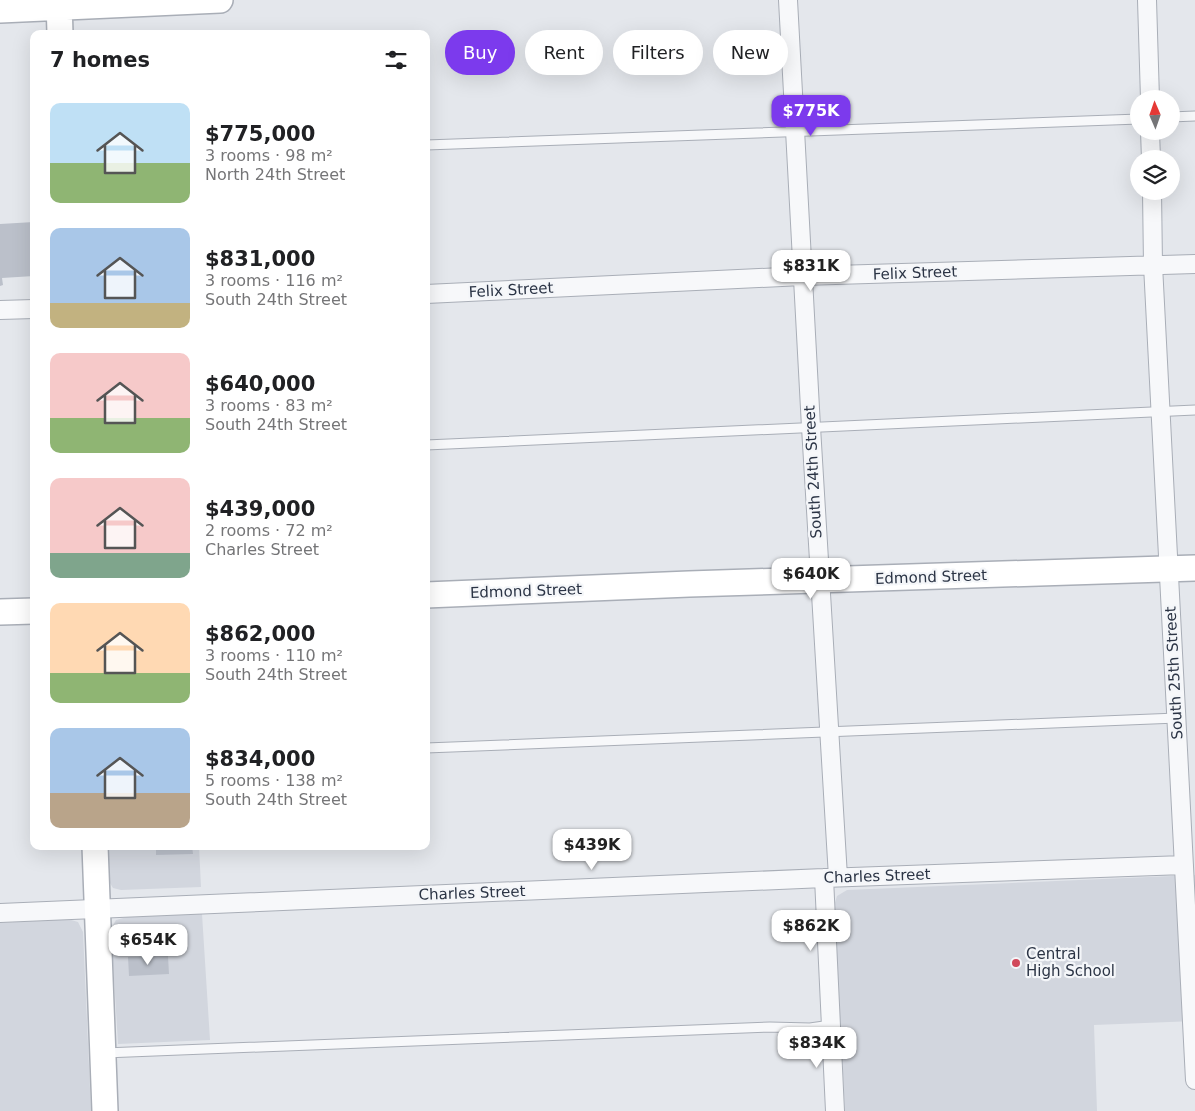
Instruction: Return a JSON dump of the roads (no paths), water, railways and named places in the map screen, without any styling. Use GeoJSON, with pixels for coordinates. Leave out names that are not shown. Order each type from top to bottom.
{"type":"FeatureCollection","features":[{"type":"Feature","properties":{"kind":"street"},"geometry":{"type":"LineString","coordinates":[[0,10],[59,3],[220,0]]}},
{"type":"Feature","properties":{"kind":"street","name":"South 24th Street"},"geometry":{"type":"LineString","coordinates":[[788,0],[810,427],[830,733],[831,1025],[835,1111]]}},
{"type":"Feature","properties":{"kind":"street"},"geometry":{"type":"LineString","coordinates":[[1147,0],[1150,90]]}},
{"type":"Feature","properties":{"kind":"street"},"geometry":{"type":"LineString","coordinates":[[59,3],[60,30]]}},
{"type":"Feature","properties":{"kind":"street","name":"South 25th Street"},"geometry":{"type":"LineString","coordinates":[[1152,200],[1161,412],[1195,1080]]}},
{"type":"Feature","properties":{"kind":"street","name":"Felix Street"},"geometry":{"type":"LineString","coordinates":[[430,294],[802,276],[1195,264]]}},
{"type":"Feature","properties":{"kind":"street"},"geometry":{"type":"LineString","coordinates":[[0,310],[30,309]]}},
{"type":"Feature","properties":{"kind":"street","name":"Edmond Street"},"geometry":{"type":"LineString","coordinates":[[430,595],[1195,568]]}},
{"type":"Feature","properties":{"kind":"street"},"geometry":{"type":"LineString","coordinates":[[0,612],[30,611]]}},
{"type":"Feature","properties":{"kind":"street"},"geometry":{"type":"LineString","coordinates":[[95,850],[105,1111]]}},
{"type":"Feature","properties":{"kind":"street","name":"Charles Street"},"geometry":{"type":"LineString","coordinates":[[0,913],[831,877],[1184,865]]}},
{"type":"Feature","properties":{"kind":"lane"},"geometry":{"type":"LineString","coordinates":[[1180,117],[1195,116]]}},
{"type":"Feature","properties":{"kind":"lane"},"geometry":{"type":"LineString","coordinates":[[430,145],[1130,119]]}},
{"type":"Feature","properties":{"kind":"lane"},"geometry":{"type":"LineString","coordinates":[[430,444],[1195,410]]}},
{"type":"Feature","properties":{"kind":"lane"},"geometry":{"type":"LineString","coordinates":[[430,748],[1177,718]]}},
{"type":"Feature","properties":{"kind":"lane"},"geometry":{"type":"LineString","coordinates":[[104,1053],[770,1027],[810,1028],[831,1025]]}},
{"type":"Feature","properties":{"kind":"place","name":"Central High School"},"geometry":{"type":"Point","coordinates":[1016,963]}}]}
